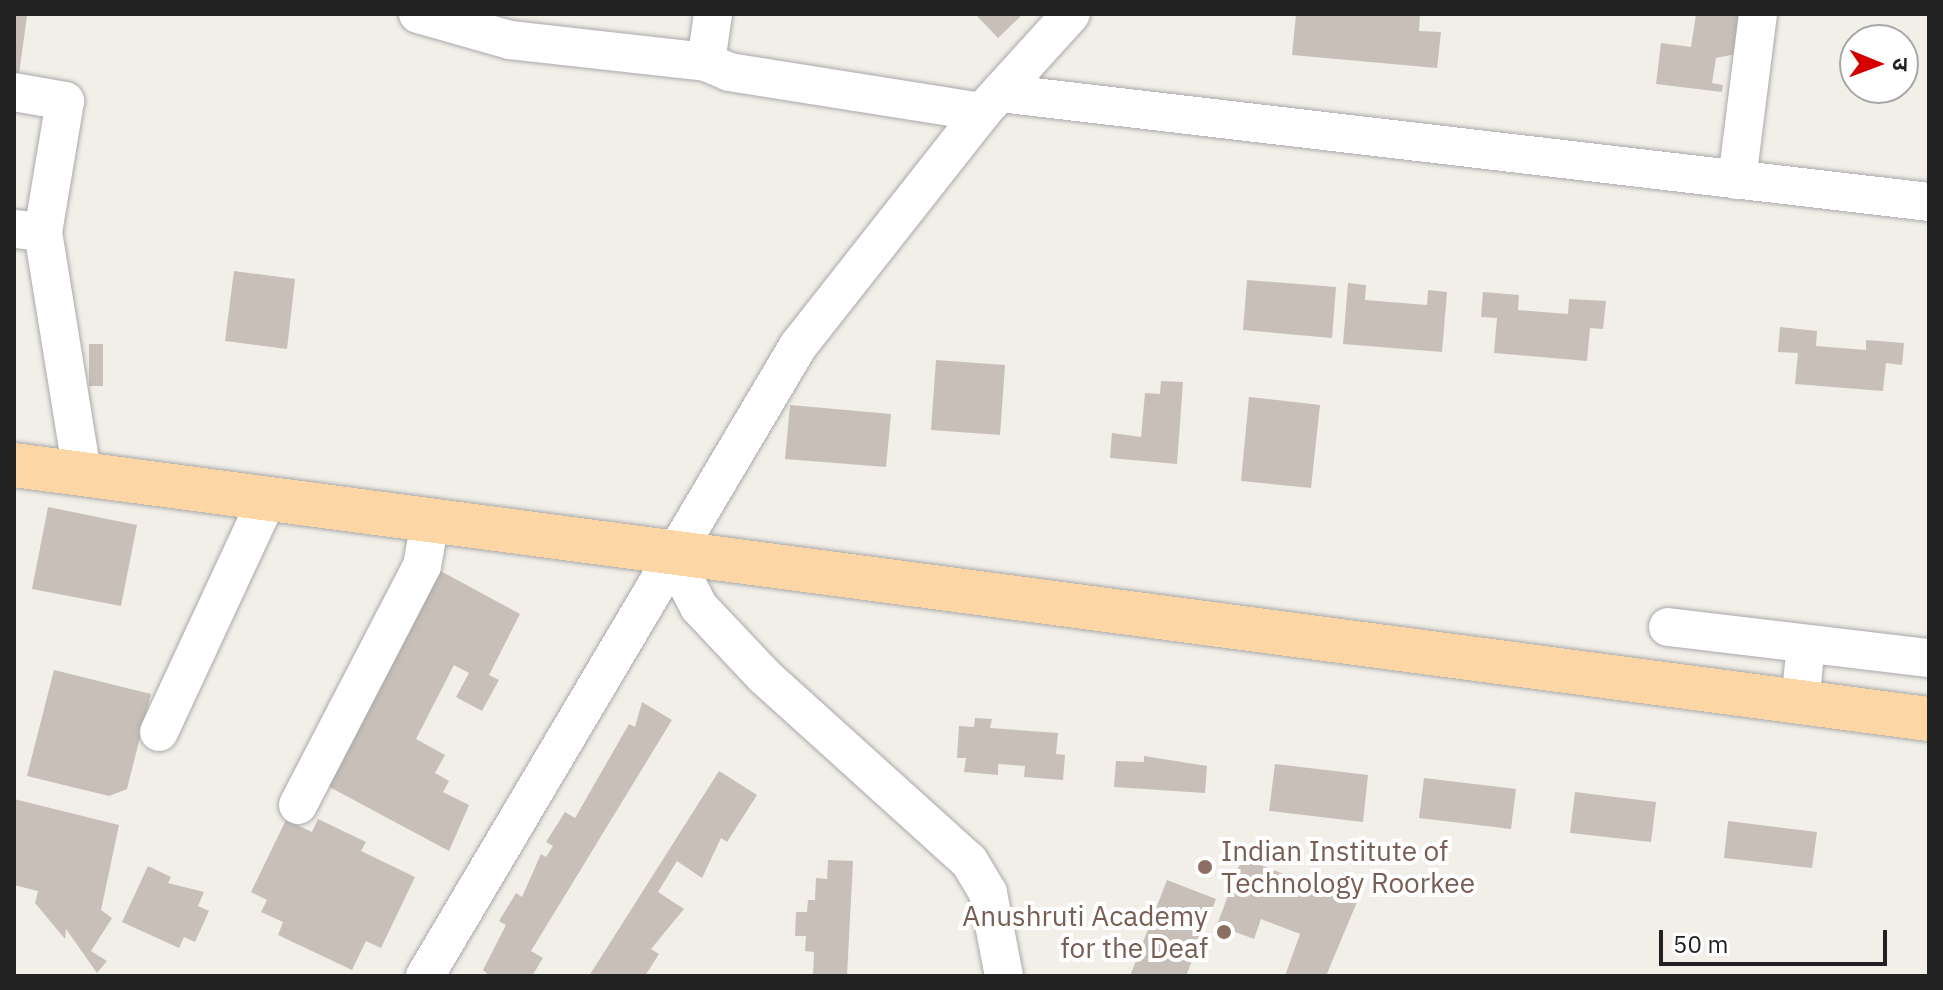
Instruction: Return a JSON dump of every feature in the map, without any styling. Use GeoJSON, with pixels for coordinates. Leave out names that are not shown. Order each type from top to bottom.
{"type":"FeatureCollection","features":[{"type":"Feature","properties":{"kind":"main road"},"geometry":{"type":"LineString","coordinates":[[14,465],[672,555],[1929,719]]}},
{"type":"Feature","properties":{"kind":"street"},"geometry":{"type":"LineString","coordinates":[[418,14],[510,40],[706,62],[729,72],[991,103],[1929,202]]}},
{"type":"Feature","properties":{"kind":"street"},"geometry":{"type":"LineString","coordinates":[[706,62],[713,14]]}},
{"type":"Feature","properties":{"kind":"street"},"geometry":{"type":"LineString","coordinates":[[425,976],[798,346],[991,103],[1071,14]]}},
{"type":"Feature","properties":{"kind":"street"},"geometry":{"type":"LineString","coordinates":[[1737,180],[1758,14]]}},
{"type":"Feature","properties":{"kind":"street"},"geometry":{"type":"LineString","coordinates":[[14,92],[65,101],[28,231],[82,474]]}},
{"type":"Feature","properties":{"kind":"street"},"geometry":{"type":"LineString","coordinates":[[159,732],[267,499]]}},
{"type":"Feature","properties":{"kind":"street"},"geometry":{"type":"LineString","coordinates":[[298,805],[422,566],[430,522]]}},
{"type":"Feature","properties":{"kind":"street"},"geometry":{"type":"LineString","coordinates":[[672,555],[699,607],[811,724],[969,861],[988,893],[1004,976]]}},
{"type":"Feature","properties":{"kind":"street"},"geometry":{"type":"LineString","coordinates":[[1668,627],[1929,658]]}},
{"type":"Feature","properties":{"kind":"street"},"geometry":{"type":"LineString","coordinates":[[1800,703],[1806,644]]}},
{"type":"Feature","properties":{"kind":"building"},"geometry":{"type":"Polygon","coordinates":[[[14,14],[27,16],[17,88],[14,88],[14,14]]]}},
{"type":"Feature","properties":{"kind":"building"},"geometry":{"type":"Polygon","coordinates":[[[975,14],[1023,14],[998,38],[975,14]]]}},
{"type":"Feature","properties":{"kind":"building"},"geometry":{"type":"Polygon","coordinates":[[[1296,14],[1420,14],[1419,31],[1441,32],[1437,68],[1292,55],[1296,14]]]}},
{"type":"Feature","properties":{"kind":"building"},"geometry":{"type":"Polygon","coordinates":[[[1696,14],[1742,14],[1736,54],[1716,58],[1712,83],[1723,85],[1722,92],[1656,84],[1661,43],[1691,47],[1696,14]]]}},
{"type":"Feature","properties":{"kind":"building"},"geometry":{"type":"Polygon","coordinates":[[[234,271],[295,279],[287,349],[225,341],[234,271]]]}},
{"type":"Feature","properties":{"kind":"building"},"geometry":{"type":"Polygon","coordinates":[[[1247,280],[1336,287],[1332,338],[1243,330],[1247,280]]]}},
{"type":"Feature","properties":{"kind":"building"},"geometry":{"type":"Polygon","coordinates":[[[1348,283],[1366,285],[1365,300],[1427,305],[1428,290],[1447,292],[1442,352],[1343,344],[1348,283]]]}},
{"type":"Feature","properties":{"kind":"building"},"geometry":{"type":"Polygon","coordinates":[[[1483,292],[1519,295],[1518,310],[1568,314],[1569,299],[1606,301],[1603,329],[1590,328],[1587,361],[1494,353],[1497,318],[1481,317],[1483,292]]]}},
{"type":"Feature","properties":{"kind":"building"},"geometry":{"type":"Polygon","coordinates":[[[1780,327],[1817,331],[1816,346],[1866,350],[1866,340],[1904,343],[1902,365],[1886,363],[1883,391],[1795,384],[1798,353],[1778,352],[1780,327]]]}},
{"type":"Feature","properties":{"kind":"building"},"geometry":{"type":"Polygon","coordinates":[[[89,344],[103,344],[103,386],[89,386],[89,344]]]}},
{"type":"Feature","properties":{"kind":"building"},"geometry":{"type":"Polygon","coordinates":[[[936,360],[1005,365],[1000,435],[931,430],[936,360]]]}},
{"type":"Feature","properties":{"kind":"building"},"geometry":{"type":"Polygon","coordinates":[[[1161,381],[1183,382],[1177,464],[1110,458],[1112,433],[1141,437],[1145,393],[1160,394],[1161,381]]]}},
{"type":"Feature","properties":{"kind":"building"},"geometry":{"type":"Polygon","coordinates":[[[1249,397],[1320,405],[1311,488],[1241,481],[1249,397]]]}},
{"type":"Feature","properties":{"kind":"building"},"geometry":{"type":"Polygon","coordinates":[[[790,405],[891,414],[886,467],[785,459],[790,405]]]}},
{"type":"Feature","properties":{"kind":"building"},"geometry":{"type":"Polygon","coordinates":[[[48,507],[137,525],[121,606],[32,589],[48,507]]]}},
{"type":"Feature","properties":{"kind":"building"},"geometry":{"type":"Polygon","coordinates":[[[435,568],[520,614],[489,675],[499,680],[482,711],[456,697],[469,673],[454,665],[416,739],[445,755],[435,773],[449,781],[443,792],[469,805],[449,851],[322,783],[435,568]]]}},
{"type":"Feature","properties":{"kind":"building"},"geometry":{"type":"Polygon","coordinates":[[[54,670],[151,694],[127,789],[109,796],[27,776],[54,670]]]}},
{"type":"Feature","properties":{"kind":"building"},"geometry":{"type":"Polygon","coordinates":[[[642,702],[672,720],[531,951],[543,958],[532,976],[490,976],[483,970],[506,925],[499,921],[516,893],[522,897],[541,854],[546,857],[553,846],[546,842],[565,812],[575,818],[629,724],[635,727],[642,702]]]}},
{"type":"Feature","properties":{"kind":"building"},"geometry":{"type":"Polygon","coordinates":[[[975,718],[992,719],[990,728],[1058,733],[1056,754],[1065,755],[1063,780],[1024,777],[1025,766],[998,764],[998,775],[964,772],[966,758],[957,758],[959,726],[974,727],[975,718]]]}},
{"type":"Feature","properties":{"kind":"building"},"geometry":{"type":"Polygon","coordinates":[[[1144,756],[1207,766],[1205,793],[1114,787],[1116,761],[1144,762],[1144,756]]]}},
{"type":"Feature","properties":{"kind":"building"},"geometry":{"type":"Polygon","coordinates":[[[1275,764],[1368,775],[1363,822],[1269,811],[1275,764]]]}},
{"type":"Feature","properties":{"kind":"building"},"geometry":{"type":"Polygon","coordinates":[[[719,771],[757,795],[727,842],[721,838],[702,878],[677,861],[658,892],[684,909],[651,949],[659,954],[645,976],[589,976],[719,771]]]}},
{"type":"Feature","properties":{"kind":"building"},"geometry":{"type":"Polygon","coordinates":[[[1424,778],[1516,789],[1511,829],[1419,818],[1424,778]]]}},
{"type":"Feature","properties":{"kind":"building"},"geometry":{"type":"Polygon","coordinates":[[[1575,792],[1656,802],[1651,842],[1570,833],[1575,792]]]}},
{"type":"Feature","properties":{"kind":"building"},"geometry":{"type":"Polygon","coordinates":[[[14,799],[119,825],[101,910],[112,918],[91,951],[107,961],[97,973],[66,929],[65,939],[35,903],[38,891],[14,885],[14,799]]]}},
{"type":"Feature","properties":{"kind":"building"},"geometry":{"type":"Polygon","coordinates":[[[318,819],[366,842],[361,851],[415,877],[381,948],[366,941],[352,970],[278,935],[283,922],[261,912],[267,900],[251,892],[286,820],[312,832],[318,819]]]}},
{"type":"Feature","properties":{"kind":"building"},"geometry":{"type":"Polygon","coordinates":[[[1728,821],[1817,832],[1812,868],[1724,858],[1728,821]]]}},
{"type":"Feature","properties":{"kind":"building"},"geometry":{"type":"Polygon","coordinates":[[[1242,858],[1357,902],[1326,976],[1285,976],[1300,934],[1261,919],[1254,939],[1217,925],[1242,858]]]}},
{"type":"Feature","properties":{"kind":"building"},"geometry":{"type":"Polygon","coordinates":[[[828,860],[853,861],[847,976],[813,976],[814,952],[805,951],[806,936],[795,936],[796,912],[807,912],[808,900],[815,900],[816,878],[827,879],[828,860]]]}},
{"type":"Feature","properties":{"kind":"building"},"geometry":{"type":"Polygon","coordinates":[[[148,866],[171,877],[168,883],[204,892],[198,906],[209,911],[195,942],[184,937],[179,948],[122,922],[148,866]]]}},
{"type":"Feature","properties":{"kind":"building"},"geometry":{"type":"Polygon","coordinates":[[[1167,880],[1216,899],[1186,976],[1130,976],[1167,880]]]}},
{"type":"Feature","properties":{"kind":"place","name":"Indian Institute of Technology Roorkee"},"geometry":{"type":"Point","coordinates":[1205,867]}},
{"type":"Feature","properties":{"kind":"place","name":"Anushruti Academy for the Deaf"},"geometry":{"type":"Point","coordinates":[1224,932]}}]}
